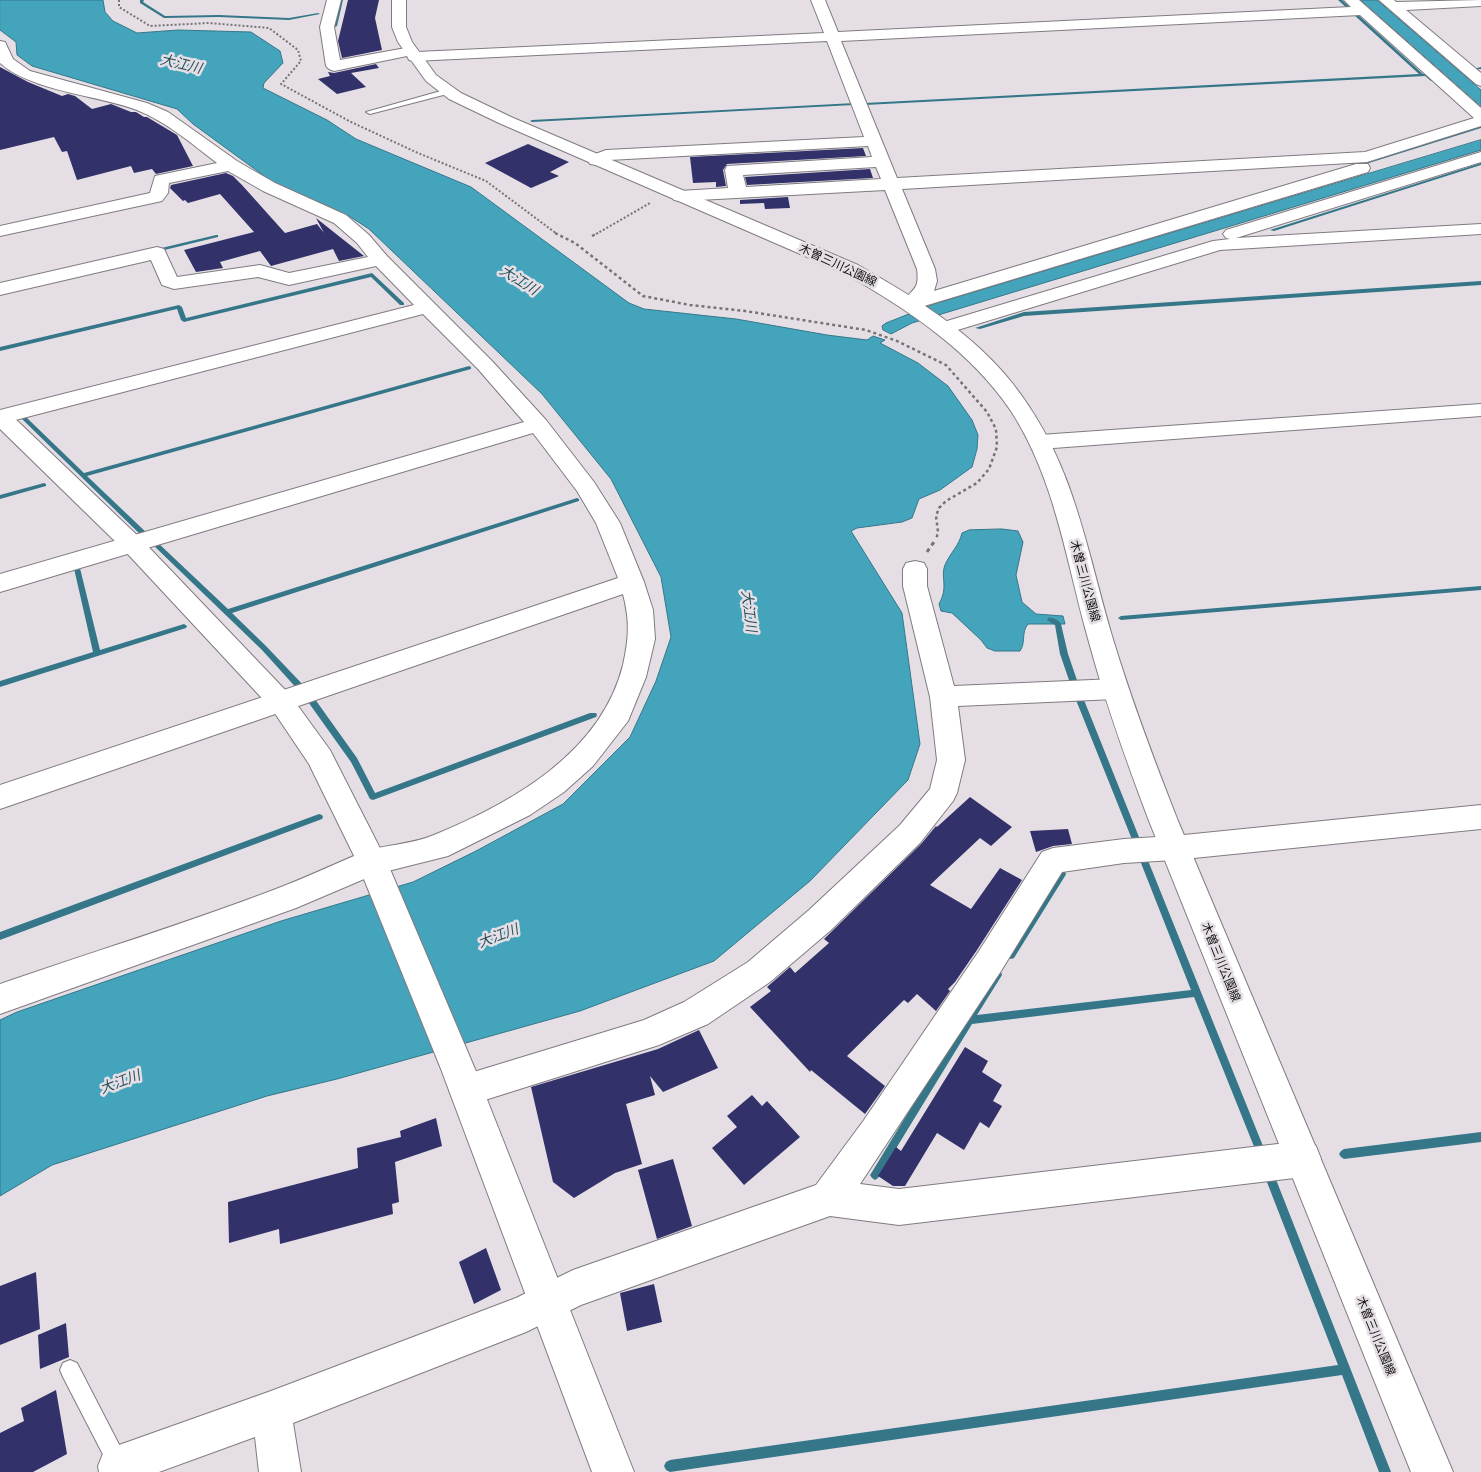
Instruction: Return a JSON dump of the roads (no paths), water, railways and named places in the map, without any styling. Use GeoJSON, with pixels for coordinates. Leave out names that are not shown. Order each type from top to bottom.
{"type":"FeatureCollection","features":[{"type":"Feature","properties":{"kind":"street"},"geometry":{"type":"LineString","coordinates":[[334,0],[327,27],[334,66],[412,54],[1364,11]]}},
{"type":"Feature","properties":{"kind":"street","name":"木曽三川公園線"},"geometry":{"type":"LineString","coordinates":[[399,0],[400,28],[412,54],[431,78],[448,91],[505,120],[851,269],[934,316],[997,379],[1021,409],[1040,442],[1061,492],[1115,689],[1141,763],[1174,848],[1432,1472]]}},
{"type":"Feature","properties":{"kind":"street"},"geometry":{"type":"LineString","coordinates":[[818,0],[926,270],[928,281],[925,292],[934,316]]}},
{"type":"Feature","properties":{"kind":"street"},"geometry":{"type":"LineString","coordinates":[[1351,0],[1481,116]]}},
{"type":"Feature","properties":{"kind":"street"},"geometry":{"type":"LineString","coordinates":[[1390,3],[1481,2]]}},
{"type":"Feature","properties":{"kind":"street"},"geometry":{"type":"LineString","coordinates":[[1390,3],[1481,81]]}},
{"type":"Feature","properties":{"kind":"street"},"geometry":{"type":"LineString","coordinates":[[0,45],[6,61],[25,74],[141,106],[162,115],[231,165],[269,188],[340,219],[363,239],[380,260],[486,365],[538,425],[586,487],[608,523],[632,582],[640,610],[642,640],[633,677],[618,714],[583,758],[554,784],[520,807],[438,847],[0,999]]}},
{"type":"Feature","properties":{"kind":"street"},"geometry":{"type":"LineString","coordinates":[[8,81],[25,74]]}},
{"type":"Feature","properties":{"kind":"street"},"geometry":{"type":"LineString","coordinates":[[675,194],[891,184],[1367,157],[1481,121]]}},
{"type":"Feature","properties":{"kind":"street"},"geometry":{"type":"LineString","coordinates":[[934,316],[1481,132]]}},
{"type":"Feature","properties":{"kind":"street"},"geometry":{"type":"LineString","coordinates":[[596,160],[606,155],[874,141]]}},
{"type":"Feature","properties":{"kind":"street"},"geometry":{"type":"LineString","coordinates":[[934,316],[975,313],[1481,157]]}},
{"type":"Feature","properties":{"kind":"street"},"geometry":{"type":"LineString","coordinates":[[738,192],[733,170],[882,162]]}},
{"type":"Feature","properties":{"kind":"street"},"geometry":{"type":"LineString","coordinates":[[0,231],[156,197],[159,193],[161,180],[231,165]]}},
{"type":"Feature","properties":{"kind":"street"},"geometry":{"type":"LineString","coordinates":[[934,316],[1219,245],[1481,229]]}},
{"type":"Feature","properties":{"kind":"street"},"geometry":{"type":"LineString","coordinates":[[0,289],[157,253],[169,281],[184,284],[260,271],[275,277],[289,279],[380,260]]}},
{"type":"Feature","properties":{"kind":"street"},"geometry":{"type":"LineString","coordinates":[[0,417],[427,307]]}},
{"type":"Feature","properties":{"kind":"street"},"geometry":{"type":"LineString","coordinates":[[1040,442],[1481,410]]}},
{"type":"Feature","properties":{"kind":"street"},"geometry":{"type":"LineString","coordinates":[[0,417],[132,544],[281,702],[320,758],[374,868],[462,1079],[613,1472]]}},
{"type":"Feature","properties":{"kind":"street"},"geometry":{"type":"LineString","coordinates":[[0,583],[538,425]]}},
{"type":"Feature","properties":{"kind":"street"},"geometry":{"type":"LineString","coordinates":[[462,1079],[647,1034],[696,1013],[760,972],[820,920],[910,834],[943,793],[951,760],[943,697],[914,586],[915,569]]}},
{"type":"Feature","properties":{"kind":"street"},"geometry":{"type":"LineString","coordinates":[[0,797],[632,582]]}},
{"type":"Feature","properties":{"kind":"street"},"geometry":{"type":"LineString","coordinates":[[943,697],[1115,689]]}},
{"type":"Feature","properties":{"kind":"street"},"geometry":{"type":"LineString","coordinates":[[120,1469],[526,1313],[573,1289],[812,1206],[829,1198],[876,1132],[990,961],[1053,861],[1124,851],[1174,848],[1481,817]]}},
{"type":"Feature","properties":{"kind":"street"},"geometry":{"type":"LineString","coordinates":[[829,1198],[899,1207],[1303,1159]]}},
{"type":"Feature","properties":{"kind":"street"},"geometry":{"type":"LineString","coordinates":[[271,1411],[280,1472]]}},
{"type":"Feature","properties":{"kind":"lane"},"geometry":{"type":"LineString","coordinates":[[370,112],[448,91]]}},
{"type":"Feature","properties":{"kind":"lane"},"geometry":{"type":"LineString","coordinates":[[70,1370],[120,1469]]}},
{"type":"Feature","properties":{"kind":"water","name":"大江川"},"geometry":{"type":"Polygon","coordinates":[[[0,0],[103,0],[105,12],[113,21],[137,33],[178,30],[251,32],[280,51],[283,63],[264,83],[263,88],[327,120],[356,139],[471,187],[629,303],[644,309],[736,319],[827,335],[867,340],[873,336],[885,340],[880,343],[918,363],[948,386],[972,420],[978,435],[977,449],[972,467],[940,490],[919,499],[912,518],[902,522],[857,528],[851,531],[902,613],[920,744],[908,780],[810,881],[714,961],[580,1011],[337,1079],[267,1096],[52,1165],[0,1196],[0,1020],[17,1012],[281,921],[413,882],[476,851],[563,804],[630,737],[656,681],[671,637],[661,577],[611,479],[542,394],[369,229],[349,216],[271,181],[193,124],[177,109],[32,66],[17,55],[16,42],[0,30],[0,0]]]}},
{"type":"Feature","properties":{"kind":"water"},"geometry":{"type":"Polygon","coordinates":[[[1361,0],[1377,0],[1481,90],[1481,106],[1361,0]]]}},
{"type":"Feature","properties":{"kind":"water"},"geometry":{"type":"Polygon","coordinates":[[[1481,140],[1481,150],[912,323],[891,334],[883,330],[882,326],[886,323],[934,304],[1481,140]]]}},
{"type":"Feature","properties":{"kind":"water"},"geometry":{"type":"Polygon","coordinates":[[[1002,529],[1018,531],[1023,542],[1016,575],[1022,602],[1036,614],[1063,616],[1065,624],[1028,624],[1020,651],[995,651],[987,648],[952,613],[941,611],[939,604],[944,587],[943,574],[945,565],[959,542],[962,533],[969,530],[1002,529]]]}},
{"type":"Feature","properties":{"kind":"waterway"},"geometry":{"type":"LineString","coordinates":[[142,0],[141,2],[164,17],[219,16],[289,19],[318,14]]}},
{"type":"Feature","properties":{"kind":"waterway"},"geometry":{"type":"LineString","coordinates":[[335,26],[341,0]]}},
{"type":"Feature","properties":{"kind":"waterway"},"geometry":{"type":"LineString","coordinates":[[1340,0],[1350,9]]}},
{"type":"Feature","properties":{"kind":"waterway"},"geometry":{"type":"LineString","coordinates":[[1354,13],[1422,75]]}},
{"type":"Feature","properties":{"kind":"waterway"},"geometry":{"type":"LineString","coordinates":[[1475,69],[1481,68]]}},
{"type":"Feature","properties":{"kind":"waterway"},"geometry":{"type":"LineString","coordinates":[[865,104],[1426,75],[1432,80]]}},
{"type":"Feature","properties":{"kind":"waterway"},"geometry":{"type":"LineString","coordinates":[[532,121],[853,104]]}},
{"type":"Feature","properties":{"kind":"waterway"},"geometry":{"type":"LineString","coordinates":[[1351,167],[1481,127]]}},
{"type":"Feature","properties":{"kind":"waterway"},"geometry":{"type":"LineString","coordinates":[[1272,230],[1481,164]]}},
{"type":"Feature","properties":{"kind":"waterway"},"geometry":{"type":"LineString","coordinates":[[152,251],[216,236]]}},
{"type":"Feature","properties":{"kind":"waterway"},"geometry":{"type":"LineString","coordinates":[[0,349],[179,307],[184,320],[372,275],[402,304]]}},
{"type":"Feature","properties":{"kind":"waterway"},"geometry":{"type":"LineString","coordinates":[[978,328],[1024,314],[1481,283]]}},
{"type":"Feature","properties":{"kind":"waterway"},"geometry":{"type":"LineString","coordinates":[[83,475],[469,368]]}},
{"type":"Feature","properties":{"kind":"waterway"},"geometry":{"type":"LineString","coordinates":[[25,419],[147,537]]}},
{"type":"Feature","properties":{"kind":"waterway"},"geometry":{"type":"LineString","coordinates":[[0,497],[44,485]]}},
{"type":"Feature","properties":{"kind":"waterway"},"geometry":{"type":"LineString","coordinates":[[227,612],[577,500]]}},
{"type":"Feature","properties":{"kind":"waterway"},"geometry":{"type":"LineString","coordinates":[[154,543],[264,648],[303,690]]}},
{"type":"Feature","properties":{"kind":"waterway"},"geometry":{"type":"LineString","coordinates":[[76,564],[97,653]]}},
{"type":"Feature","properties":{"kind":"waterway"},"geometry":{"type":"LineString","coordinates":[[1121,618],[1481,588]]}},
{"type":"Feature","properties":{"kind":"waterway"},"geometry":{"type":"LineString","coordinates":[[1050,620],[1058,624],[1064,654],[1074,683]]}},
{"type":"Feature","properties":{"kind":"waterway"},"geometry":{"type":"LineString","coordinates":[[0,684],[184,626]]}},
{"type":"Feature","properties":{"kind":"waterway"},"geometry":{"type":"LineString","coordinates":[[309,697],[354,760],[373,797],[593,715]]}},
{"type":"Feature","properties":{"kind":"waterway"},"geometry":{"type":"LineString","coordinates":[[1080,700],[1135,837]]}},
{"type":"Feature","properties":{"kind":"waterway"},"geometry":{"type":"LineString","coordinates":[[0,936],[319,817]]}},
{"type":"Feature","properties":{"kind":"waterway"},"geometry":{"type":"LineString","coordinates":[[1143,858],[1197,993]]}},
{"type":"Feature","properties":{"kind":"waterway"},"geometry":{"type":"LineString","coordinates":[[1011,955],[1062,874]]}},
{"type":"Feature","properties":{"kind":"waterway"},"geometry":{"type":"LineString","coordinates":[[969,1020],[998,975]]}},
{"type":"Feature","properties":{"kind":"waterway"},"geometry":{"type":"LineString","coordinates":[[969,1020],[1197,993]]}},
{"type":"Feature","properties":{"kind":"waterway"},"geometry":{"type":"LineString","coordinates":[[1197,993],[1258,1146]]}},
{"type":"Feature","properties":{"kind":"waterway"},"geometry":{"type":"LineString","coordinates":[[875,1175],[969,1020]]}},
{"type":"Feature","properties":{"kind":"waterway"},"geometry":{"type":"LineString","coordinates":[[1344,1154],[1481,1137]]}},
{"type":"Feature","properties":{"kind":"waterway"},"geometry":{"type":"LineString","coordinates":[[1270,1177],[1345,1369]]}},
{"type":"Feature","properties":{"kind":"waterway"},"geometry":{"type":"LineString","coordinates":[[670,1466],[1345,1369]]}},
{"type":"Feature","properties":{"kind":"waterway"},"geometry":{"type":"LineString","coordinates":[[1345,1369],[1385,1472]]}}]}
